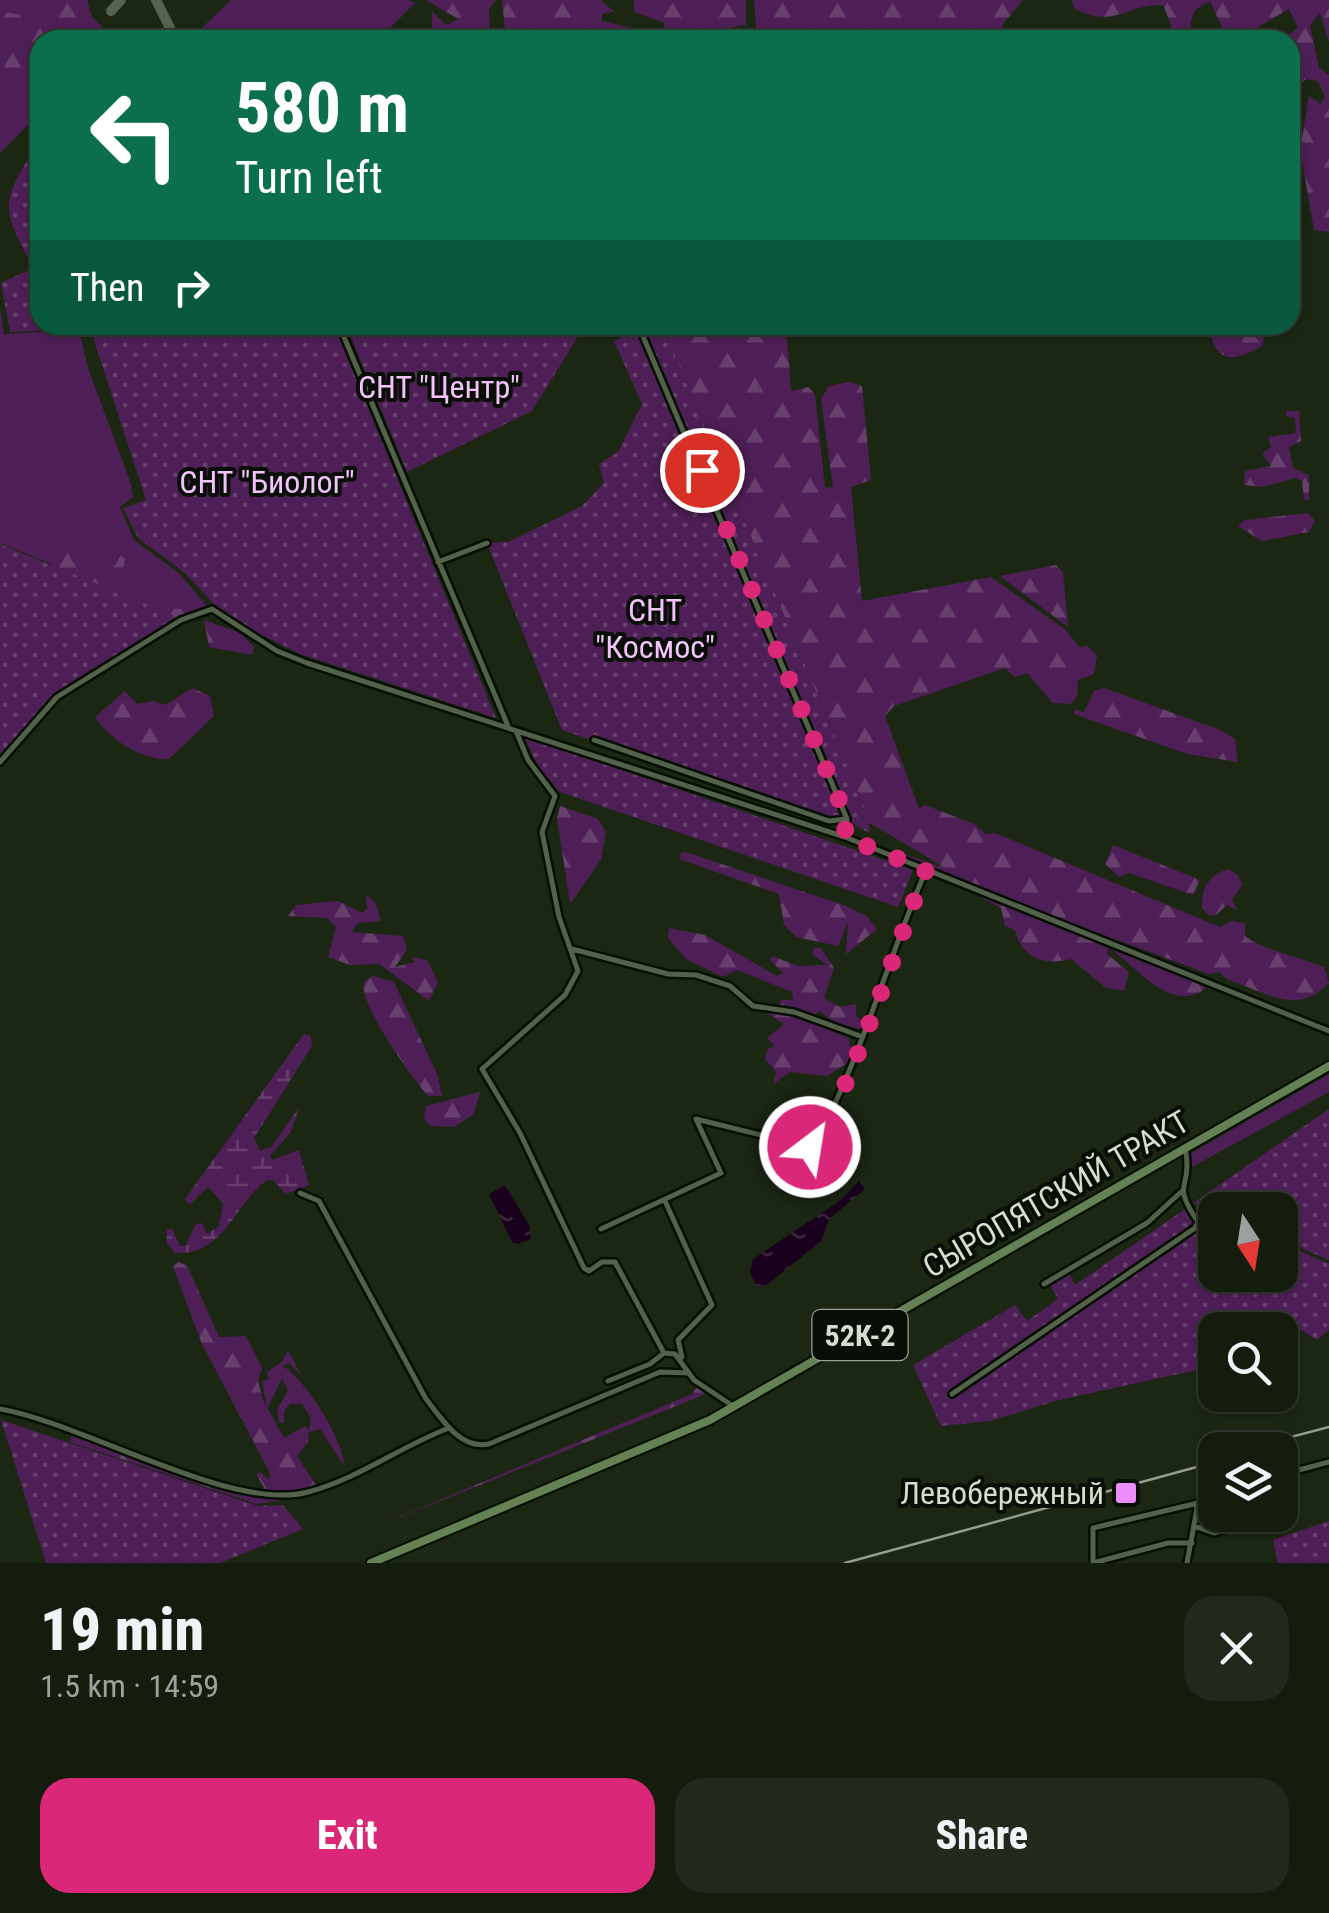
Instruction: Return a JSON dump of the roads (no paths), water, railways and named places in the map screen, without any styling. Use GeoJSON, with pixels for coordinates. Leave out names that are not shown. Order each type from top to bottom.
{"type":"FeatureCollection","features":[{"type":"Feature","properties":{"kind":"main road","name":"СЫРОПЯТСКИЙ ТРАКТ"},"geometry":{"type":"LineString","coordinates":[[383,1563],[725,1418],[1329,1068]]}},
{"type":"Feature","properties":{"kind":"main road","name":"СЫРОПЯТСКИЙ ТРАКТ"},"geometry":{"type":"LineString","coordinates":[[371,1563],[734,1407],[1329,1068]]}},
{"type":"Feature","properties":{"kind":"street"},"geometry":{"type":"LineString","coordinates":[[343,335],[513,730],[528,760],[554,796],[542,832],[559,917],[578,972],[571,987],[482,1069],[520,1133],[584,1268],[589,1271],[602,1262],[614,1262],[664,1353],[682,1358]]}},
{"type":"Feature","properties":{"kind":"street"},"geometry":{"type":"LineString","coordinates":[[643,335],[847,819],[844,837]]}},
{"type":"Feature","properties":{"kind":"street"},"geometry":{"type":"LineString","coordinates":[[438,562],[488,543]]}},
{"type":"Feature","properties":{"kind":"street"},"geometry":{"type":"LineString","coordinates":[[0,762],[57,698],[166,628],[212,610],[277,651],[307,663],[844,837],[1329,1031]]}},
{"type":"Feature","properties":{"kind":"street"},"geometry":{"type":"LineString","coordinates":[[594,740],[828,821],[847,819]]}},
{"type":"Feature","properties":{"kind":"street"},"geometry":{"type":"LineString","coordinates":[[601,1228],[721,1173],[696,1119],[814,1146],[858,1059],[926,870]]}},
{"type":"Feature","properties":{"kind":"street"},"geometry":{"type":"LineString","coordinates":[[572,948],[668,974],[696,975],[730,986],[754,1006],[794,1012],[863,1037]]}},
{"type":"Feature","properties":{"kind":"street"},"geometry":{"type":"LineString","coordinates":[[1044,1284],[1162,1213],[1182,1190],[1188,1170],[1186,1153]]}},
{"type":"Feature","properties":{"kind":"street"},"geometry":{"type":"LineString","coordinates":[[952,1394],[1195,1228],[1198,1222],[1185,1206],[1182,1190]]}},
{"type":"Feature","properties":{"kind":"street"},"geometry":{"type":"LineString","coordinates":[[300,1193],[319,1201],[409,1372],[449,1428],[473,1445],[489,1444],[660,1372],[689,1374]]}},
{"type":"Feature","properties":{"kind":"street"},"geometry":{"type":"LineString","coordinates":[[664,1200],[694,1258],[712,1306],[678,1340],[682,1358],[689,1374],[734,1407]]}},
{"type":"Feature","properties":{"kind":"street"},"geometry":{"type":"LineString","coordinates":[[608,1381],[650,1364],[664,1353]]}},
{"type":"Feature","properties":{"kind":"street"},"geometry":{"type":"LineString","coordinates":[[0,1408],[46,1419],[170,1468],[266,1495],[322,1488],[449,1428]]}},
{"type":"Feature","properties":{"kind":"street"},"geometry":{"type":"LineString","coordinates":[[1298,1470],[1329,1462]]}},
{"type":"Feature","properties":{"kind":"street"},"geometry":{"type":"LineString","coordinates":[[1187,1563],[1192,1543],[1198,1503],[1093,1528],[1093,1563],[1168,1543],[1192,1543]]}},
{"type":"Feature","properties":{"kind":"street"},"geometry":{"type":"LineString","coordinates":[[1194,1526],[1198,1527]]}},
{"type":"Feature","properties":{"kind":"water"},"geometry":{"type":"Polygon","coordinates":[[[859,1181],[865,1189],[829,1219],[821,1241],[768,1284],[757,1287],[750,1272],[753,1259],[841,1200],[859,1181]]]}},
{"type":"Feature","properties":{"kind":"water"},"geometry":{"type":"Polygon","coordinates":[[[505,1185],[529,1225],[531,1239],[518,1244],[512,1242],[489,1194],[505,1185]]]}},
{"type":"Feature","properties":{"kind":"railway"},"geometry":{"type":"LineString","coordinates":[[1298,1435],[1329,1427]]}},
{"type":"Feature","properties":{"kind":"railway"},"geometry":{"type":"LineString","coordinates":[[845,1563],[1198,1467]]}},
{"type":"Feature","properties":{"kind":"place","name":"Левобережный"},"geometry":{"type":"Point","coordinates":[1126,1493]}},
{"type":"Feature","properties":{"kind":"park label","name":"СНТ \"Центр\""},"geometry":{"type":"Point","coordinates":[439,387]}},
{"type":"Feature","properties":{"kind":"park label","name":"СНТ \"Биолог\""},"geometry":{"type":"Point","coordinates":[267,482]}},
{"type":"Feature","properties":{"kind":"park label","name":"СНТ \"Космос\""},"geometry":{"type":"Point","coordinates":[655,628]}}]}
